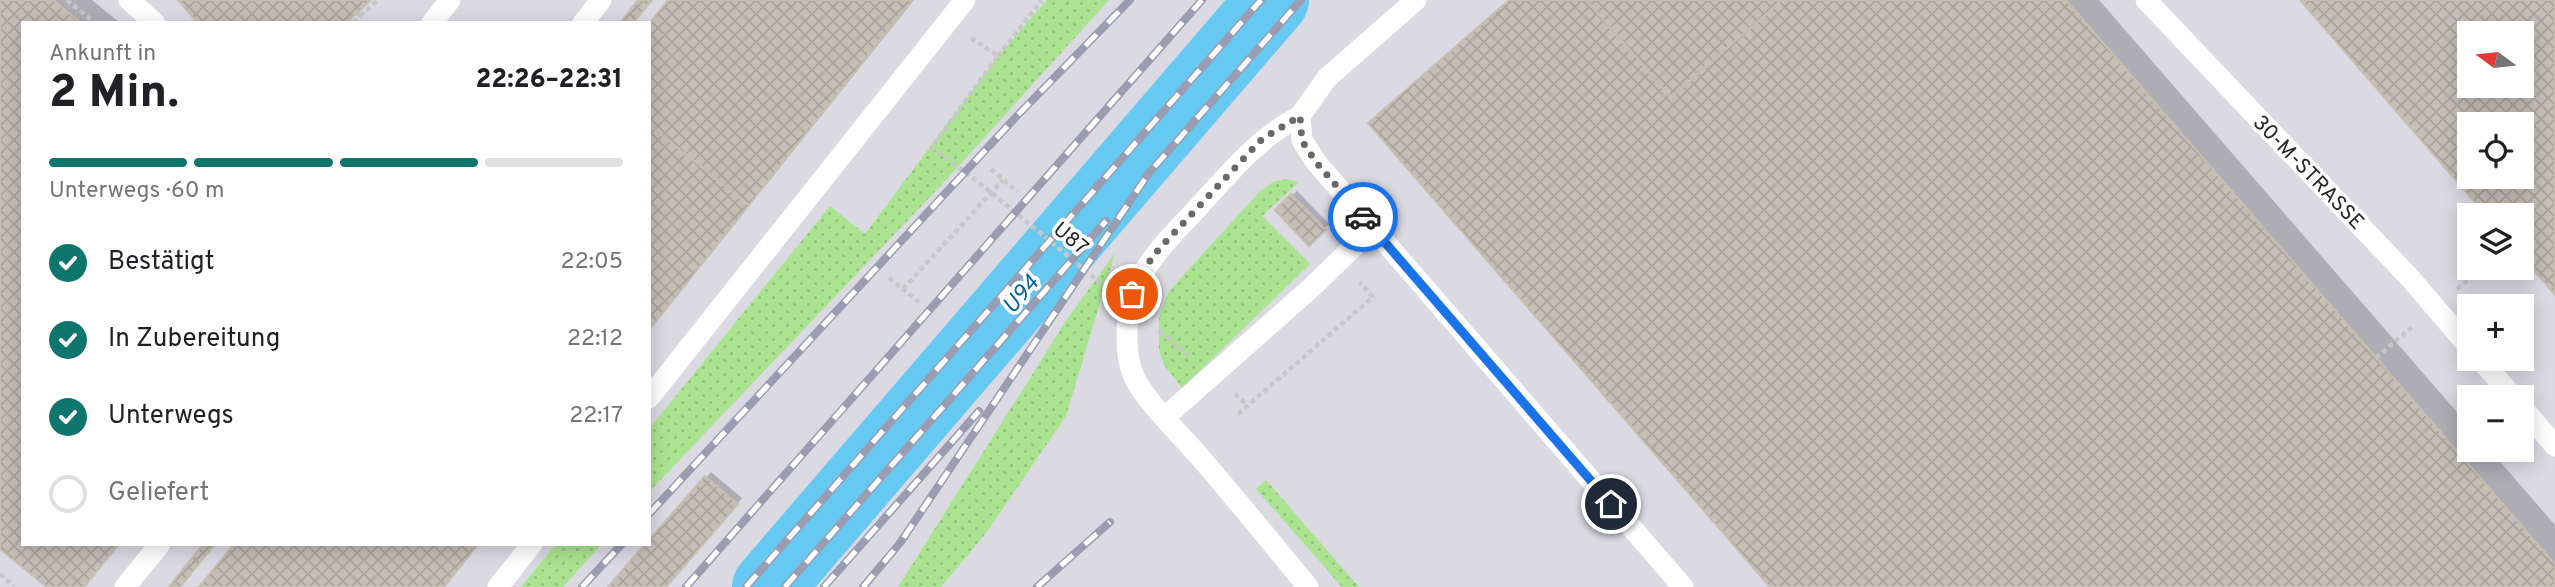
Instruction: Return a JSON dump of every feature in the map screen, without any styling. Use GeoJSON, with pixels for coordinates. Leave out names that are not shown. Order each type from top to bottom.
{"type":"FeatureCollection","features":[{"type":"Feature","properties":{"kind":"lane"},"geometry":{"type":"LineString","coordinates":[[129,0],[153,21]]}},
{"type":"Feature","properties":{"kind":"lane"},"geometry":{"type":"LineString","coordinates":[[434,21],[450,0]]}},
{"type":"Feature","properties":{"kind":"lane"},"geometry":{"type":"LineString","coordinates":[[585,21],[601,0]]}},
{"type":"Feature","properties":{"kind":"lane"},"geometry":{"type":"LineString","coordinates":[[651,395],[965,0]]}},
{"type":"Feature","properties":{"kind":"lane"},"geometry":{"type":"LineString","coordinates":[[1308,587],[1146,396],[1133,375],[1127,347],[1126,321],[1132,294],[1143,270],[1159,249],[1262,139],[1300,116],[1313,94],[1327,78],[1416,0]]}},
{"type":"Feature","properties":{"kind":"lane","name":"30-M-STRASSE"},"geometry":{"type":"LineString","coordinates":[[2146,0],[2410,278],[2457,333]]}},
{"type":"Feature","properties":{"kind":"lane"},"geometry":{"type":"LineString","coordinates":[[1300,116],[1302,141],[1316,162],[1683,587]]}},
{"type":"Feature","properties":{"kind":"lane"},"geometry":{"type":"LineString","coordinates":[[1165,417],[1311,288],[1373,228]]}},
{"type":"Feature","properties":{"kind":"lane"},"geometry":{"type":"LineString","coordinates":[[2490,371],[2503,385]]}},
{"type":"Feature","properties":{"kind":"lane"},"geometry":{"type":"LineString","coordinates":[[2534,421],[2555,446]]}},
{"type":"Feature","properties":{"kind":"lane"},"geometry":{"type":"LineString","coordinates":[[127,586],[158,546]]}},
{"type":"Feature","properties":{"kind":"lane"},"geometry":{"type":"LineString","coordinates":[[498,587],[531,546]]}},
{"type":"Feature","properties":{"kind":"path"},"geometry":{"type":"LineString","coordinates":[[67,0],[93,21]]}},
{"type":"Feature","properties":{"kind":"path"},"geometry":{"type":"LineString","coordinates":[[354,21],[378,0]]}},
{"type":"Feature","properties":{"kind":"path"},"geometry":{"type":"LineString","coordinates":[[998,56],[1042,0]]}},
{"type":"Feature","properties":{"kind":"path","name":"U87"},"geometry":{"type":"LineString","coordinates":[[993,63],[932,147],[992,192],[1106,288]]}},
{"type":"Feature","properties":{"kind":"path"},"geometry":{"type":"LineString","coordinates":[[990,169],[1017,192]]}},
{"type":"Feature","properties":{"kind":"path"},"geometry":{"type":"LineString","coordinates":[[903,289],[1001,181]]}},
{"type":"Feature","properties":{"kind":"path"},"geometry":{"type":"LineString","coordinates":[[889,278],[919,302]]}},
{"type":"Feature","properties":{"kind":"path"},"geometry":{"type":"LineString","coordinates":[[1238,414],[1373,297],[1356,278]]}},
{"type":"Feature","properties":{"kind":"path"},"geometry":{"type":"LineString","coordinates":[[1158,331],[1190,356]]}},
{"type":"Feature","properties":{"kind":"path"},"geometry":{"type":"LineString","coordinates":[[0,574],[14,587]]}},
{"type":"Feature","properties":{"kind":"shaded area"},"geometry":{"type":"Polygon","coordinates":[[[0,0],[2555,0],[2555,587],[0,587],[0,0]]]}},
{"type":"Feature","properties":{"kind":"green space"},"geometry":{"type":"Polygon","coordinates":[[[1047,0],[1109,0],[948,178],[651,490],[651,427],[830,206],[865,234],[998,56],[1047,0]]]}},
{"type":"Feature","properties":{"kind":"green space"},"geometry":{"type":"Polygon","coordinates":[[[1286,179],[1299,182],[1262,216],[1310,264],[1182,388],[1164,365],[1159,350],[1159,317],[1169,291],[1260,191],[1273,182],[1286,179]]]}},
{"type":"Feature","properties":{"kind":"green space"},"geometry":{"type":"Polygon","coordinates":[[[1115,253],[1066,416],[987,532],[941,587],[898,587],[1066,321],[1115,253]]]}},
{"type":"Feature","properties":{"kind":"green space"},"geometry":{"type":"Polygon","coordinates":[[[1266,480],[1359,587],[1342,587],[1256,489],[1266,480]]]}},
{"type":"Feature","properties":{"kind":"green space"},"geometry":{"type":"Polygon","coordinates":[[[554,546],[600,546],[563,587],[521,587],[554,546]]]}},
{"type":"Feature","properties":{"kind":"building"},"geometry":{"type":"Polygon","coordinates":[[[0,0],[53,0],[79,21],[21,21],[21,546],[116,546],[84,587],[47,587],[0,549],[0,0]]]}},
{"type":"Feature","properties":{"kind":"building"},"geometry":{"type":"Polygon","coordinates":[[[178,0],[371,0],[348,21],[196,21],[178,0]]]}},
{"type":"Feature","properties":{"kind":"building"},"geometry":{"type":"Polygon","coordinates":[[[638,0],[652,0],[635,21],[622,21],[638,0]]]}},
{"type":"Feature","properties":{"kind":"building"},"geometry":{"type":"Polygon","coordinates":[[[668,0],[912,0],[749,205],[651,127],[651,21],[668,0]]]}},
{"type":"Feature","properties":{"kind":"building"},"geometry":{"type":"Polygon","coordinates":[[[1509,0],[1586,0],[1671,97],[1782,0],[2066,0],[2457,451],[2457,462],[2467,462],[2555,564],[2555,587],[1770,587],[1368,123],[1509,0]]]}},
{"type":"Feature","properties":{"kind":"building"},"geometry":{"type":"Polygon","coordinates":[[[1586,0],[1782,0],[1671,97],[1586,0]]]}},
{"type":"Feature","properties":{"kind":"building"},"geometry":{"type":"Polygon","coordinates":[[[2300,0],[2555,0],[2555,295],[2534,270],[2534,203],[2476,203],[2464,189],[2534,189],[2534,112],[2457,112],[2457,181],[2300,0]]]}},
{"type":"Feature","properties":{"kind":"building"},"geometry":{"type":"Polygon","coordinates":[[[651,127],[749,205],[651,328],[651,127]]]}},
{"type":"Feature","properties":{"kind":"building"},"geometry":{"type":"Polygon","coordinates":[[[1291,194],[1326,230],[1309,246],[1275,210],[1291,194]]]}},
{"type":"Feature","properties":{"kind":"building"},"geometry":{"type":"Polygon","coordinates":[[[705,476],[738,504],[666,587],[608,587],[643,546],[651,546],[651,538],[705,476]]]}},
{"type":"Feature","properties":{"kind":"building"},"geometry":{"type":"Polygon","coordinates":[[[201,546],[213,546],[180,587],[169,587],[201,546]]]}},
{"type":"Feature","properties":{"kind":"building"},"geometry":{"type":"Polygon","coordinates":[[[232,546],[476,546],[444,587],[199,587],[232,546]]]}},
{"type":"Feature","properties":{"kind":"waterway","name":"U94"},"geometry":{"type":"LineString","coordinates":[[768,587],[1273,0]]}},
{"type":"Feature","properties":{"kind":"railway"},"geometry":{"type":"LineString","coordinates":[[651,512],[1014,119],[1130,0]]}},
{"type":"Feature","properties":{"kind":"railway"},"geometry":{"type":"LineString","coordinates":[[686,587],[1202,0]]}},
{"type":"Feature","properties":{"kind":"railway"},"geometry":{"type":"LineString","coordinates":[[746,587],[1261,0]]}},
{"type":"Feature","properties":{"kind":"railway"},"geometry":{"type":"LineString","coordinates":[[863,587],[900,543],[1149,173],[1301,0]]}},
{"type":"Feature","properties":{"kind":"railway"},"geometry":{"type":"LineString","coordinates":[[785,587],[1106,221]]}},
{"type":"Feature","properties":{"kind":"railway"},"geometry":{"type":"LineString","coordinates":[[824,587],[979,411]]}},
{"type":"Feature","properties":{"kind":"railway"},"geometry":{"type":"LineString","coordinates":[[1037,587],[1110,522]]}},
{"type":"Feature","properties":{"kind":"railway"},"geometry":{"type":"LineString","coordinates":[[582,587],[620,546]]}},
{"type":"Feature","properties":{"kind":"way so far"},"geometry":{"type":"LineString","coordinates":[[1132,294],[1143,270],[1159,249],[1262,139],[1300,116],[1302,141],[1316,162],[1363,217]]}},
{"type":"Feature","properties":{"kind":"route"},"geometry":{"type":"LineString","coordinates":[[1363,217],[1611,504]]}}]}
